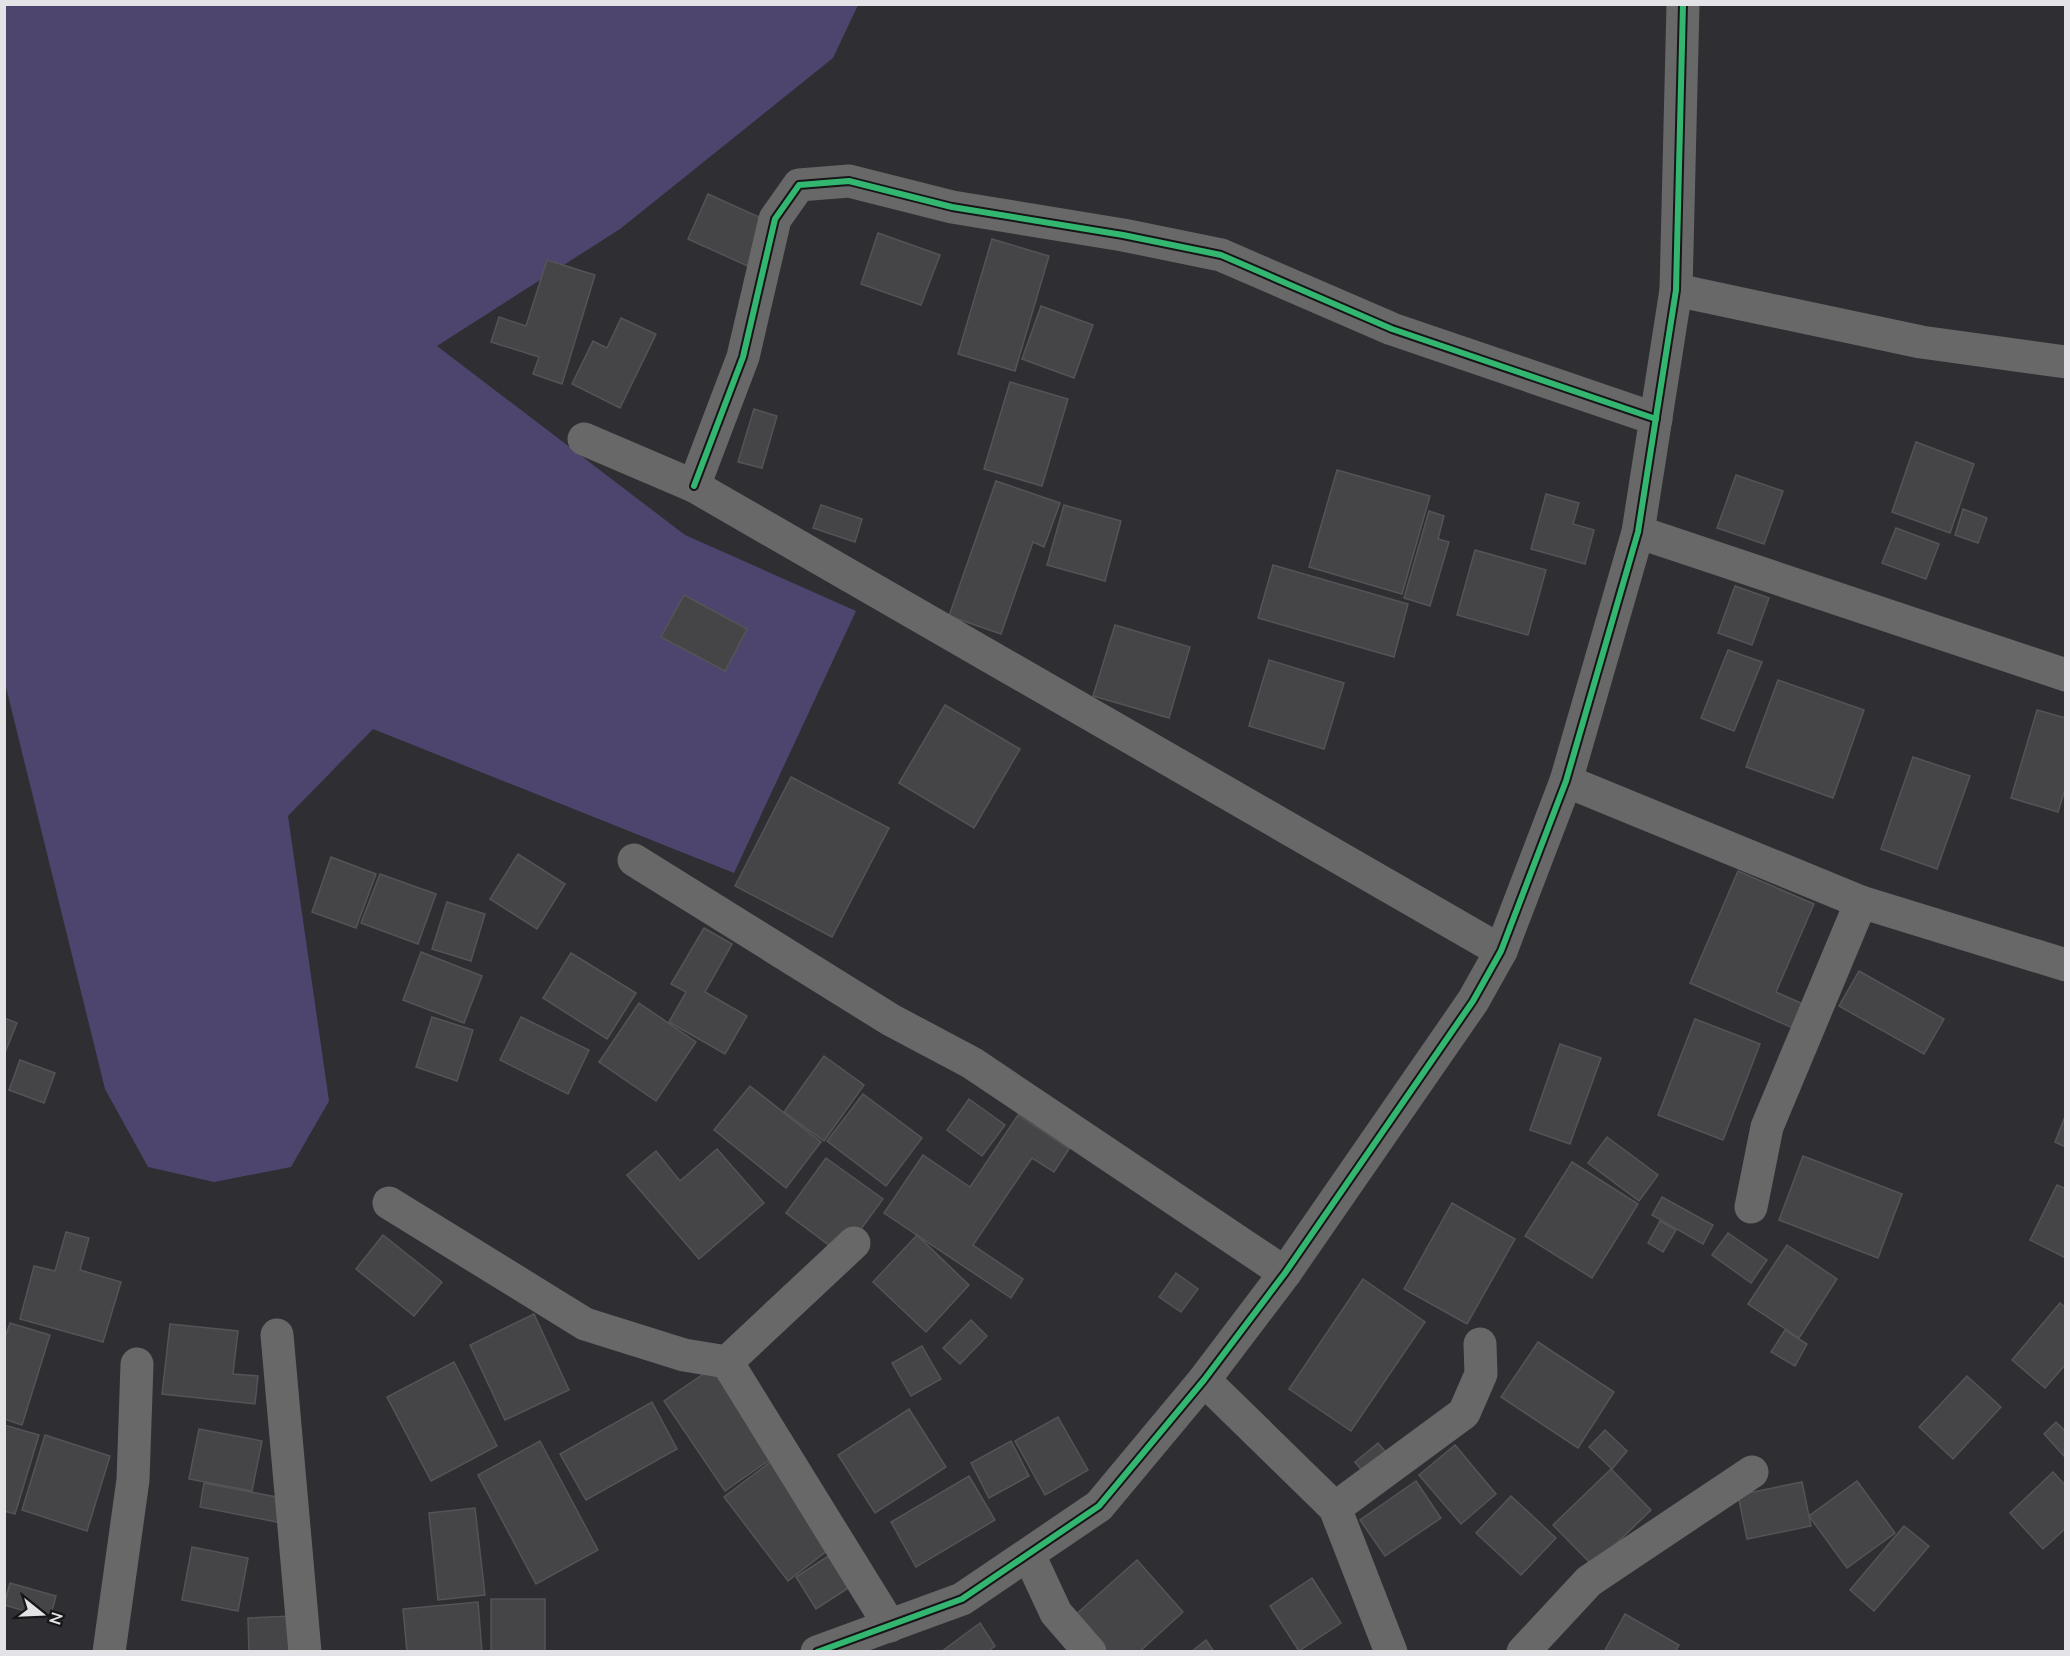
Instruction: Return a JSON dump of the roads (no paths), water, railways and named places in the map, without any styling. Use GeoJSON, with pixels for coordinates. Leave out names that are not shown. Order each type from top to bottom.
{"type":"FeatureCollection","features":[{"type":"Feature","properties":{"kind":"street"},"geometry":{"type":"LineString","coordinates":[[817,1652],[880,1636],[962,1599],[1100,1506],[1204,1380],[1285,1273],[1473,1001],[1501,951],[1566,781],[1638,532],[1676,290],[1683,4]]}},
{"type":"Feature","properties":{"kind":"street"},"geometry":{"type":"LineString","coordinates":[[694,486],[742,357],[775,219],[799,185],[849,181],[952,207],[1123,235],[1221,255],[1392,329],[1656,419]]}},
{"type":"Feature","properties":{"kind":"street"},"geometry":{"type":"LineString","coordinates":[[1676,290],[1921,342],[2066,362]]}},
{"type":"Feature","properties":{"kind":"street"},"geometry":{"type":"LineString","coordinates":[[584,438],[694,486],[1501,951]]}},
{"type":"Feature","properties":{"kind":"street"},"geometry":{"type":"LineString","coordinates":[[1638,532],[2066,675]]}},
{"type":"Feature","properties":{"kind":"street"},"geometry":{"type":"LineString","coordinates":[[1566,781],[1860,902],[2066,965]]}},
{"type":"Feature","properties":{"kind":"street"},"geometry":{"type":"LineString","coordinates":[[634,860],[891,1020],[972,1063],[1285,1273]]}},
{"type":"Feature","properties":{"kind":"street"},"geometry":{"type":"LineString","coordinates":[[1751,1207],[1767,1127],[1860,902]]}},
{"type":"Feature","properties":{"kind":"street"},"geometry":{"type":"LineString","coordinates":[[389,1203],[585,1324],[684,1355],[727,1362]]}},
{"type":"Feature","properties":{"kind":"street"},"geometry":{"type":"LineString","coordinates":[[727,1362],[854,1243]]}},
{"type":"Feature","properties":{"kind":"street"},"geometry":{"type":"LineString","coordinates":[[277,1335],[305,1652]]}},
{"type":"Feature","properties":{"kind":"street"},"geometry":{"type":"LineString","coordinates":[[1335,1508],[1464,1413],[1481,1374],[1480,1344]]}},
{"type":"Feature","properties":{"kind":"street"},"geometry":{"type":"LineString","coordinates":[[727,1362],[880,1636]]}},
{"type":"Feature","properties":{"kind":"street"},"geometry":{"type":"LineString","coordinates":[[109,1652],[134,1480],[136,1364]]}},
{"type":"Feature","properties":{"kind":"street"},"geometry":{"type":"LineString","coordinates":[[1204,1380],[1335,1508],[1391,1652]]}},
{"type":"Feature","properties":{"kind":"street"},"geometry":{"type":"LineString","coordinates":[[1523,1652],[1589,1581],[1752,1472]]}},
{"type":"Feature","properties":{"kind":"street"},"geometry":{"type":"LineString","coordinates":[[1029,1555],[1056,1613],[1090,1652]]}}]}
